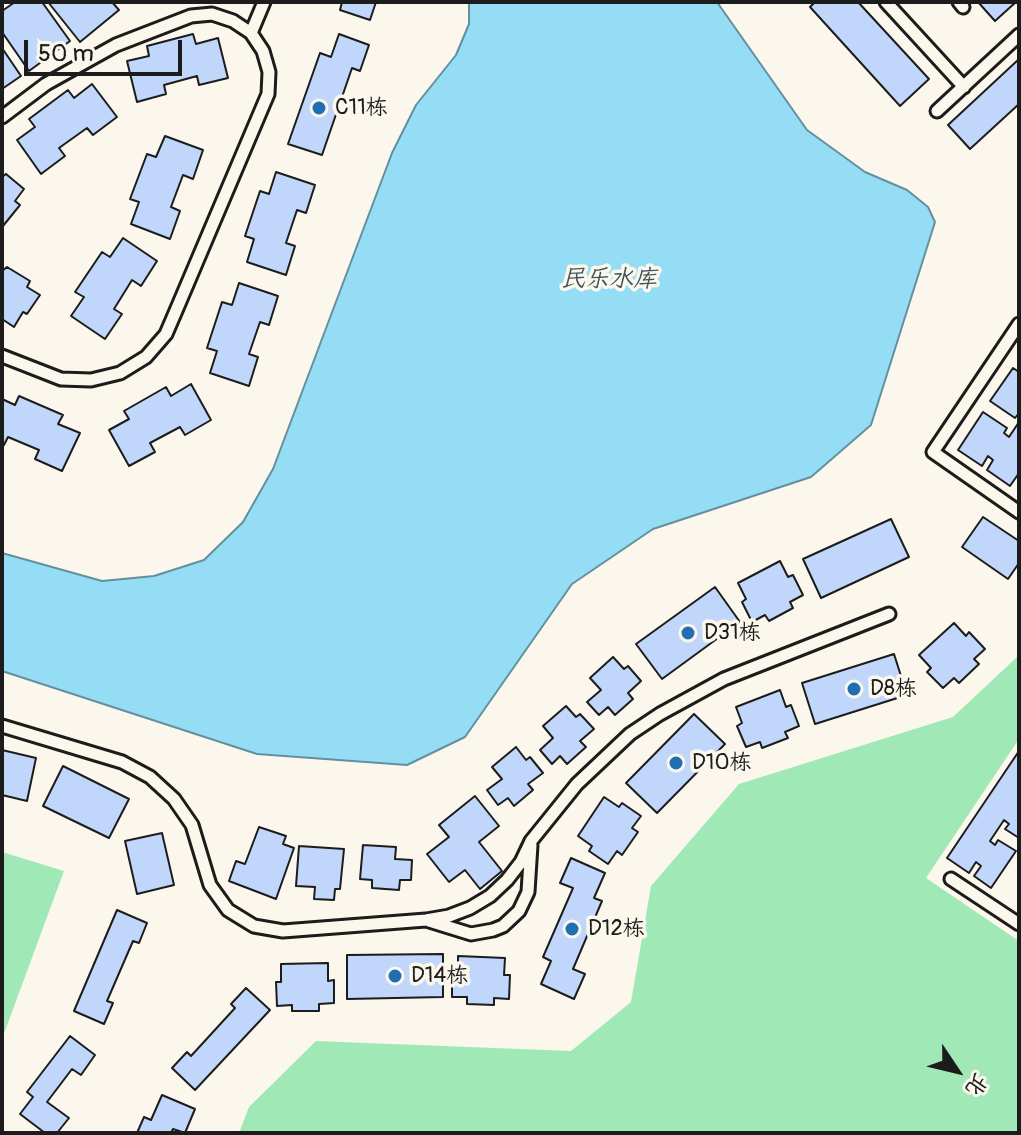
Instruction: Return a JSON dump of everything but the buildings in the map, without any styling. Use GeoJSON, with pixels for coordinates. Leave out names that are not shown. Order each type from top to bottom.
{"type":"FeatureCollection","features":[{"type":"Feature","properties":{"kind":"lane"},"geometry":{"type":"LineString","coordinates":[[251,33],[264,2]]}},
{"type":"Feature","properties":{"kind":"lane"},"geometry":{"type":"LineString","coordinates":[[886,2],[964,87]]}},
{"type":"Feature","properties":{"kind":"lane"},"geometry":{"type":"LineString","coordinates":[[2,117],[46,84],[116,45],[191,16],[212,14],[233,21],[251,33],[263,51],[269,72],[268,94],[166,334],[146,357],[120,373],[91,380],[61,379],[2,356]]}},
{"type":"Feature","properties":{"kind":"lane"},"geometry":{"type":"LineString","coordinates":[[937,111],[1019,35]]}},
{"type":"Feature","properties":{"kind":"lane"},"geometry":{"type":"LineString","coordinates":[[1019,324],[933,452],[1019,512]]}},
{"type":"Feature","properties":{"kind":"lane"},"geometry":{"type":"LineString","coordinates":[[2,726],[122,762],[150,777],[174,799],[192,825],[210,885],[228,910],[254,926],[283,931],[426,920],[449,916],[490,896],[521,862],[531,841],[577,784],[602,758],[660,714],[724,679],[889,614]]}},
{"type":"Feature","properties":{"kind":"lane"},"geometry":{"type":"LineString","coordinates":[[426,920],[471,934],[493,930],[512,919],[528,892],[531,841]]}},
{"type":"Feature","properties":{"kind":"lane"},"geometry":{"type":"LineString","coordinates":[[951,879],[1019,924]]}},
{"type":"Feature","properties":{"kind":"green space"},"geometry":{"type":"Polygon","coordinates":[[[1017,657],[1019,739],[926,878],[1019,941],[1019,1133],[239,1133],[249,1107],[316,1041],[571,1051],[631,1002],[651,886],[739,784],[953,717],[1017,657]]]}},
{"type":"Feature","properties":{"kind":"green space"},"geometry":{"type":"Polygon","coordinates":[[[2,852],[64,871],[2,1039],[2,852]]]}},
{"type":"Feature","properties":{"kind":"water","name":"民乐水库"},"geometry":{"type":"Polygon","coordinates":[[[469,2],[717,2],[807,130],[865,172],[907,190],[928,207],[935,222],[871,425],[811,477],[653,529],[572,584],[465,737],[407,765],[257,754],[2,671],[2,553],[102,581],[154,576],[204,560],[243,522],[273,469],[392,153],[416,105],[456,55],[469,24],[469,2]]]}},
{"type":"Feature","properties":{"kind":"place","name":"C11栋"},"geometry":{"type":"Point","coordinates":[319,108]}},
{"type":"Feature","properties":{"kind":"place","name":"D31栋"},"geometry":{"type":"Point","coordinates":[688,633]}},
{"type":"Feature","properties":{"kind":"place","name":"D8栋"},"geometry":{"type":"Point","coordinates":[854,689]}},
{"type":"Feature","properties":{"kind":"place","name":"D10栋"},"geometry":{"type":"Point","coordinates":[676,763]}},
{"type":"Feature","properties":{"kind":"place","name":"D12栋"},"geometry":{"type":"Point","coordinates":[572,929]}},
{"type":"Feature","properties":{"kind":"place","name":"D14栋"},"geometry":{"type":"Point","coordinates":[395,976]}}]}
